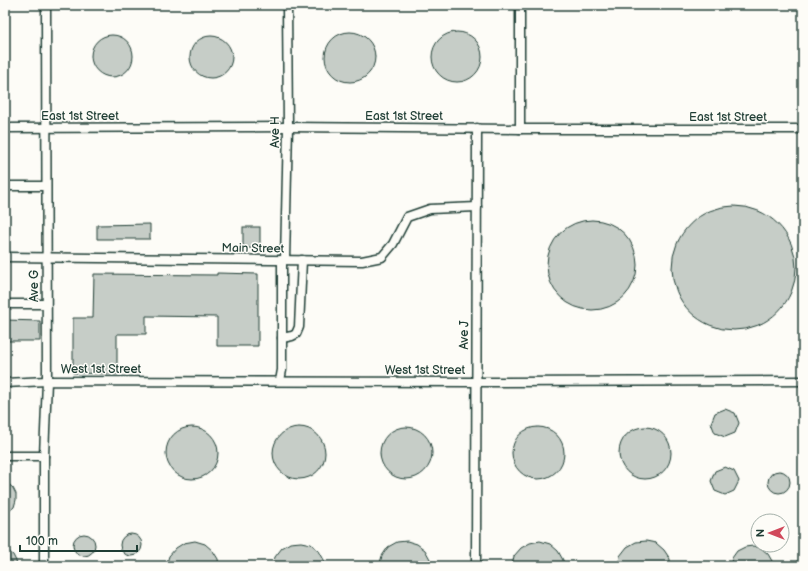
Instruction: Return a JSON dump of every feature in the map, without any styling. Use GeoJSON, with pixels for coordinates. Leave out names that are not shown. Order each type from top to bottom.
{"type":"FeatureCollection","features":[{"type":"Feature","properties":{"kind":"street","name":"Ave G"},"geometry":{"type":"LineString","coordinates":[[44,566],[44,456],[47,381],[46,5]]}},
{"type":"Feature","properties":{"kind":"street","name":"Ave H"},"geometry":{"type":"LineString","coordinates":[[280,382],[282,370],[288,127],[287,5]]}},
{"type":"Feature","properties":{"kind":"street"},"geometry":{"type":"LineString","coordinates":[[520,5],[520,129]]}},
{"type":"Feature","properties":{"kind":"street","name":"East 1st Street"},"geometry":{"type":"LineString","coordinates":[[5,128],[288,127],[803,129]]}},
{"type":"Feature","properties":{"kind":"street","name":"Ave J"},"geometry":{"type":"LineString","coordinates":[[476,566],[477,128]]}},
{"type":"Feature","properties":{"kind":"street"},"geometry":{"type":"LineString","coordinates":[[5,186],[46,186]]}},
{"type":"Feature","properties":{"kind":"street","name":"Main Street"},"geometry":{"type":"LineString","coordinates":[[5,257],[362,261],[382,257],[393,244],[407,217],[430,209],[477,207]]}},
{"type":"Feature","properties":{"kind":"street"},"geometry":{"type":"LineString","coordinates":[[282,338],[296,334],[299,327],[302,260]]}},
{"type":"Feature","properties":{"kind":"street"},"geometry":{"type":"LineString","coordinates":[[5,304],[46,304]]}},
{"type":"Feature","properties":{"kind":"street","name":"West 1st Street"},"geometry":{"type":"LineString","coordinates":[[5,383],[47,381],[803,381]]}},
{"type":"Feature","properties":{"kind":"street"},"geometry":{"type":"LineString","coordinates":[[5,456],[44,456]]}},
{"type":"Feature","properties":{"kind":"building"},"geometry":{"type":"Polygon","coordinates":[[[345,32],[355,32],[368,39],[375,52],[375,62],[368,75],[355,82],[345,82],[336,78],[329,71],[325,62],[325,52],[329,43],[336,36],[345,32]]]}},
{"type":"Feature","properties":{"kind":"building"},"geometry":{"type":"Polygon","coordinates":[[[452,32],[462,32],[475,39],[482,52],[482,62],[475,75],[462,82],[452,82],[443,78],[436,71],[432,62],[432,52],[436,43],[443,36],[452,32]]]}},
{"type":"Feature","properties":{"kind":"building"},"geometry":{"type":"Polygon","coordinates":[[[108,35],[116,35],[127,41],[133,52],[133,60],[127,71],[116,77],[108,77],[97,71],[91,60],[91,52],[97,41],[108,35]]]}},
{"type":"Feature","properties":{"kind":"building"},"geometry":{"type":"Polygon","coordinates":[[[207,36],[215,36],[226,42],[232,53],[232,61],[226,72],[215,78],[207,78],[196,72],[190,61],[190,53],[196,42],[207,36]]]}},
{"type":"Feature","properties":{"kind":"building"},"geometry":{"type":"Polygon","coordinates":[[[734,206],[746,207],[758,211],[778,224],[791,244],[795,256],[795,280],[791,292],[778,312],[758,325],[746,329],[734,330],[722,329],[710,325],[690,312],[677,292],[673,280],[672,268],[673,256],[677,244],[690,224],[710,211],[722,207],[734,206]]]}},
{"type":"Feature","properties":{"kind":"building"},"geometry":{"type":"Polygon","coordinates":[[[592,220],[609,224],[624,233],[633,248],[637,265],[633,282],[624,297],[609,306],[592,310],[575,306],[560,297],[551,282],[547,265],[551,248],[560,233],[575,224],[592,220]]]}},
{"type":"Feature","properties":{"kind":"building"},"geometry":{"type":"Polygon","coordinates":[[[150,224],[150,239],[97,239],[97,225],[150,224]]]}},
{"type":"Feature","properties":{"kind":"building"},"geometry":{"type":"Polygon","coordinates":[[[243,227],[260,227],[260,248],[243,248],[243,227]]]}},
{"type":"Feature","properties":{"kind":"building"},"geometry":{"type":"Polygon","coordinates":[[[217,273],[258,274],[258,346],[217,346],[217,317],[146,316],[146,334],[117,334],[117,374],[73,373],[73,318],[93,318],[94,274],[217,275],[217,273]]]}},
{"type":"Feature","properties":{"kind":"building"},"geometry":{"type":"Polygon","coordinates":[[[5,320],[40,321],[40,341],[5,341],[5,320]]]}},
{"type":"Feature","properties":{"kind":"building"},"geometry":{"type":"Polygon","coordinates":[[[725,409],[735,413],[739,423],[735,433],[725,437],[715,433],[711,423],[715,413],[725,409]]]}},
{"type":"Feature","properties":{"kind":"building"},"geometry":{"type":"Polygon","coordinates":[[[187,427],[197,427],[211,434],[218,448],[218,458],[211,472],[197,479],[187,479],[177,475],[170,468],[166,458],[166,448],[170,438],[177,431],[187,427]]]}},
{"type":"Feature","properties":{"kind":"building"},"geometry":{"type":"Polygon","coordinates":[[[294,427],[304,427],[318,434],[325,448],[325,458],[318,472],[304,479],[294,479],[284,475],[277,468],[273,458],[273,448],[277,438],[284,431],[294,427]]]}},
{"type":"Feature","properties":{"kind":"building"},"geometry":{"type":"Polygon","coordinates":[[[401,427],[411,427],[425,434],[432,448],[432,458],[425,472],[411,479],[401,479],[391,475],[384,468],[380,458],[380,448],[384,438],[391,431],[401,427]]]}},
{"type":"Feature","properties":{"kind":"building"},"geometry":{"type":"Polygon","coordinates":[[[533,427],[543,427],[557,434],[564,448],[564,458],[557,472],[543,479],[533,479],[523,475],[516,468],[512,458],[512,448],[516,438],[523,431],[533,427]]]}},
{"type":"Feature","properties":{"kind":"building"},"geometry":{"type":"Polygon","coordinates":[[[640,427],[650,427],[664,434],[671,448],[671,458],[664,472],[650,479],[640,479],[630,475],[623,468],[619,458],[619,448],[623,438],[630,431],[640,427]]]}},
{"type":"Feature","properties":{"kind":"building"},"geometry":{"type":"Polygon","coordinates":[[[725,467],[734,471],[739,481],[734,491],[725,495],[715,491],[711,481],[715,471],[725,467]]]}},
{"type":"Feature","properties":{"kind":"building"},"geometry":{"type":"Polygon","coordinates":[[[779,471],[787,474],[790,482],[787,490],[779,493],[771,490],[768,482],[771,474],[779,471]]]}},
{"type":"Feature","properties":{"kind":"building"},"geometry":{"type":"Polygon","coordinates":[[[5,481],[13,488],[16,494],[16,500],[14,507],[5,515],[5,481]]]}},
{"type":"Feature","properties":{"kind":"building"},"geometry":{"type":"Polygon","coordinates":[[[84,534],[88,535],[94,541],[94,549],[88,555],[84,556],[80,555],[74,549],[73,545],[74,541],[80,535],[84,534]]]}},
{"type":"Feature","properties":{"kind":"building"},"geometry":{"type":"Polygon","coordinates":[[[131,534],[135,535],[141,541],[141,549],[135,555],[131,556],[127,555],[121,549],[120,545],[121,541],[127,535],[131,534]]]}},
{"type":"Feature","properties":{"kind":"building"},"geometry":{"type":"Polygon","coordinates":[[[195,541],[205,544],[213,551],[218,559],[219,566],[166,566],[169,556],[176,548],[184,543],[195,541]]]}},
{"type":"Feature","properties":{"kind":"building"},"geometry":{"type":"Polygon","coordinates":[[[407,541],[417,544],[425,550],[430,559],[431,566],[379,566],[382,556],[388,547],[397,542],[407,541]]]}},
{"type":"Feature","properties":{"kind":"building"},"geometry":{"type":"Polygon","coordinates":[[[540,541],[550,544],[558,551],[563,560],[564,566],[512,566],[514,556],[521,548],[530,543],[540,541]]]}},
{"type":"Feature","properties":{"kind":"building"},"geometry":{"type":"Polygon","coordinates":[[[646,541],[656,543],[664,550],[670,559],[670,566],[618,566],[620,556],[627,547],[636,542],[646,541]]]}},
{"type":"Feature","properties":{"kind":"building"},"geometry":{"type":"Polygon","coordinates":[[[301,542],[311,544],[319,551],[324,560],[325,566],[273,566],[275,557],[282,548],[290,543],[301,542]]]}},
{"type":"Feature","properties":{"kind":"building"},"geometry":{"type":"Polygon","coordinates":[[[750,546],[750,553],[767,553],[772,561],[773,566],[730,566],[732,558],[737,551],[750,546]]]}},
{"type":"Feature","properties":{"kind":"building"},"geometry":{"type":"Polygon","coordinates":[[[5,548],[13,555],[17,566],[5,566],[5,548]]]}}]}
